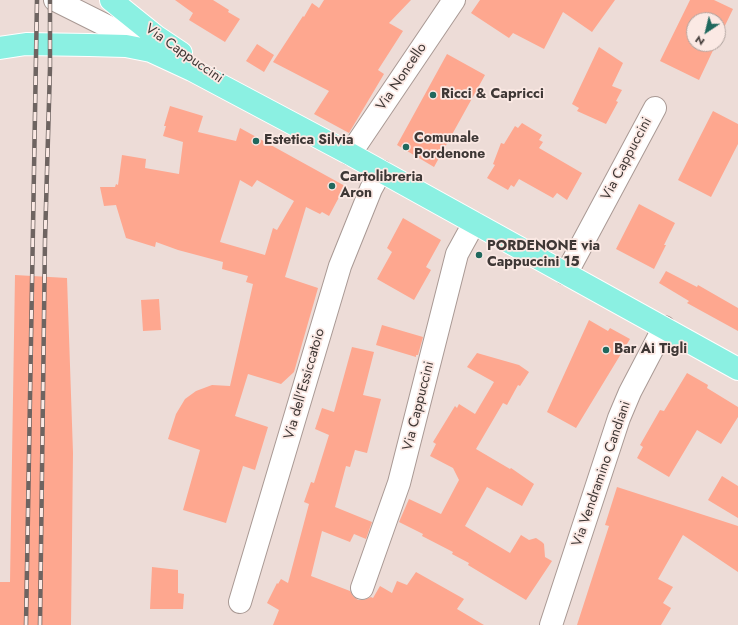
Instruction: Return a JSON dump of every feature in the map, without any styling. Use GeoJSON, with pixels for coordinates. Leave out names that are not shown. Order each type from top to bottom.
{"type":"FeatureCollection","features":[{"type":"Feature","properties":{"kind":"main road","name":"Via Cappuccini"},"geometry":{"type":"LineString","coordinates":[[111,0],[157,38],[259,105]]}},
{"type":"Feature","properties":{"kind":"main road","name":"Via Cappuccini"},"geometry":{"type":"LineString","coordinates":[[0,48],[26,44],[81,45],[126,46],[151,51],[192,70],[350,154],[738,369]]}},
{"type":"Feature","properties":{"kind":"street","name":"Via Cappuccini"},"geometry":{"type":"LineString","coordinates":[[55,0],[124,35],[151,51]]}},
{"type":"Feature","properties":{"kind":"street","name":"Via Noncello"},"geometry":{"type":"LineString","coordinates":[[350,154],[454,0]]}},
{"type":"Feature","properties":{"kind":"street","name":"Via Cappuccini"},"geometry":{"type":"LineString","coordinates":[[566,274],[655,108]]}},
{"type":"Feature","properties":{"kind":"street","name":"Via dell'Essiccatoio"},"geometry":{"type":"LineString","coordinates":[[240,602],[340,266],[372,189],[381,172]]}},
{"type":"Feature","properties":{"kind":"street","name":"Via Cappuccini"},"geometry":{"type":"LineString","coordinates":[[362,588],[399,483],[457,254],[474,223]]}},
{"type":"Feature","properties":{"kind":"street","name":"Via Vendramino Candiani"},"geometry":{"type":"LineString","coordinates":[[551,625],[619,418],[630,392],[664,327]]}},
{"type":"Feature","properties":{"kind":"building"},"geometry":{"type":"Polygon","coordinates":[[[175,0],[213,0],[240,19],[225,42],[189,20],[193,13],[175,0]]]}},
{"type":"Feature","properties":{"kind":"building"},"geometry":{"type":"Polygon","coordinates":[[[324,0],[411,0],[389,23],[403,31],[378,70],[384,74],[349,133],[314,114],[329,91],[273,62],[312,3],[319,8],[324,0]]]}},
{"type":"Feature","properties":{"kind":"building"},"geometry":{"type":"Polygon","coordinates":[[[480,0],[615,0],[592,32],[563,12],[544,49],[513,33],[509,38],[471,13],[480,0]]]}},
{"type":"Feature","properties":{"kind":"building"},"geometry":{"type":"Polygon","coordinates":[[[690,0],[714,0],[733,9],[726,23],[726,12],[686,12],[686,52],[712,52],[699,80],[660,61],[690,0]]]}},
{"type":"Feature","properties":{"kind":"building"},"geometry":{"type":"Polygon","coordinates":[[[257,44],[274,55],[264,72],[246,61],[257,44]]]}},
{"type":"Feature","properties":{"kind":"building"},"geometry":{"type":"Polygon","coordinates":[[[599,47],[623,63],[612,86],[622,90],[616,101],[618,102],[606,124],[577,111],[579,108],[572,104],[599,47]]]}},
{"type":"Feature","properties":{"kind":"building"},"geometry":{"type":"Polygon","coordinates":[[[447,54],[485,75],[434,167],[397,145],[447,54]]]}},
{"type":"Feature","properties":{"kind":"building"},"geometry":{"type":"Polygon","coordinates":[[[170,106],[203,116],[198,132],[236,141],[240,128],[345,186],[329,216],[322,212],[320,214],[306,207],[285,277],[318,288],[294,372],[281,384],[248,374],[235,416],[268,427],[255,470],[243,466],[226,523],[183,510],[200,450],[168,439],[176,414],[185,399],[196,391],[212,385],[230,386],[253,284],[246,282],[248,276],[222,269],[223,262],[178,250],[156,242],[155,247],[126,238],[116,205],[104,206],[100,187],[115,187],[116,184],[118,185],[122,155],[146,159],[145,168],[179,174],[183,142],[163,136],[166,126],[164,126],[170,106]],[[240,180],[220,242],[265,255],[273,228],[277,230],[294,201],[257,180],[252,187],[240,180]]]}},
{"type":"Feature","properties":{"kind":"building"},"geometry":{"type":"Polygon","coordinates":[[[713,111],[738,124],[738,144],[711,197],[678,180],[713,111]]]}},
{"type":"Feature","properties":{"kind":"building"},"geometry":{"type":"Polygon","coordinates":[[[522,123],[542,135],[539,140],[543,142],[539,148],[582,173],[567,200],[557,193],[553,198],[519,179],[514,187],[511,185],[508,190],[487,178],[495,165],[493,164],[501,143],[504,144],[515,126],[518,128],[522,123]]]}},
{"type":"Feature","properties":{"kind":"building"},"geometry":{"type":"Polygon","coordinates":[[[639,204],[675,223],[654,269],[616,249],[639,204]]]}},
{"type":"Feature","properties":{"kind":"building"},"geometry":{"type":"Polygon","coordinates":[[[403,218],[441,240],[426,267],[431,270],[414,300],[377,279],[392,252],[387,248],[403,218]]]}},
{"type":"Feature","properties":{"kind":"building"},"geometry":{"type":"Polygon","coordinates":[[[666,271],[697,287],[698,285],[738,308],[738,331],[687,303],[689,301],[659,283],[666,271]]]}},
{"type":"Feature","properties":{"kind":"building"},"geometry":{"type":"Polygon","coordinates":[[[15,275],[67,278],[73,453],[71,625],[0,625],[0,582],[10,582],[15,275]]]}},
{"type":"Feature","properties":{"kind":"building"},"geometry":{"type":"Polygon","coordinates":[[[159,299],[161,330],[143,331],[141,300],[159,299]]]}},
{"type":"Feature","properties":{"kind":"building"},"geometry":{"type":"Polygon","coordinates":[[[589,320],[608,331],[610,328],[630,339],[576,428],[547,412],[589,320]]]}},
{"type":"Feature","properties":{"kind":"building"},"geometry":{"type":"Polygon","coordinates":[[[382,325],[423,337],[418,355],[416,355],[416,357],[376,345],[382,325]]]}},
{"type":"Feature","properties":{"kind":"building"},"geometry":{"type":"Polygon","coordinates":[[[352,347],[374,352],[363,395],[381,399],[367,453],[355,450],[350,467],[346,466],[335,507],[372,522],[366,539],[354,534],[350,542],[322,531],[311,576],[350,591],[358,600],[364,600],[371,597],[373,598],[380,586],[392,593],[397,581],[407,585],[416,572],[464,599],[457,609],[484,625],[273,625],[279,610],[267,603],[277,583],[278,584],[281,579],[288,583],[309,504],[304,502],[311,482],[314,483],[329,435],[315,429],[322,408],[334,412],[352,347]]]}},
{"type":"Feature","properties":{"kind":"building"},"geometry":{"type":"Polygon","coordinates":[[[477,353],[519,365],[529,372],[520,386],[518,385],[507,405],[503,403],[476,449],[510,469],[511,468],[534,484],[522,506],[487,487],[465,526],[510,553],[521,535],[529,540],[536,538],[544,544],[545,557],[552,561],[526,600],[468,565],[469,563],[452,554],[453,552],[399,522],[409,499],[441,514],[459,480],[453,468],[430,456],[436,444],[433,442],[455,406],[457,408],[459,404],[475,414],[494,382],[467,367],[477,353]]]}},
{"type":"Feature","properties":{"kind":"building"},"geometry":{"type":"Polygon","coordinates":[[[687,373],[708,385],[707,388],[738,407],[738,417],[721,444],[697,430],[669,477],[637,458],[643,447],[640,445],[660,410],[664,411],[687,373]]]}},
{"type":"Feature","properties":{"kind":"building"},"geometry":{"type":"Polygon","coordinates":[[[722,476],[738,486],[738,518],[708,500],[722,476]]]}},
{"type":"Feature","properties":{"kind":"building"},"geometry":{"type":"Polygon","coordinates":[[[617,487],[738,526],[738,572],[683,535],[658,579],[673,587],[663,603],[671,608],[661,625],[577,625],[609,526],[605,525],[617,487]]]}},
{"type":"Feature","properties":{"kind":"building"},"geometry":{"type":"Polygon","coordinates":[[[152,567],[178,570],[178,593],[184,594],[183,609],[150,609],[152,567]]]}},
{"type":"Feature","properties":{"kind":"railway"},"geometry":{"type":"LineString","coordinates":[[26,625],[37,0]]}},
{"type":"Feature","properties":{"kind":"railway"},"geometry":{"type":"LineString","coordinates":[[40,625],[50,0]]}},
{"type":"Feature","properties":{"kind":"place","name":"Ricci & Capricci"},"geometry":{"type":"Point","coordinates":[433,95]}},
{"type":"Feature","properties":{"kind":"place","name":"Estetica Silvia"},"geometry":{"type":"Point","coordinates":[256,141]}},
{"type":"Feature","properties":{"kind":"place","name":"Comunale Pordenone"},"geometry":{"type":"Point","coordinates":[406,147]}},
{"type":"Feature","properties":{"kind":"place","name":"Cartolibreria Aron"},"geometry":{"type":"Point","coordinates":[332,186]}},
{"type":"Feature","properties":{"kind":"place","name":"PORDENONE via Cappuccini 15"},"geometry":{"type":"Point","coordinates":[479,255]}},
{"type":"Feature","properties":{"kind":"place","name":"Bar Ai Tigli"},"geometry":{"type":"Point","coordinates":[606,350]}}]}
